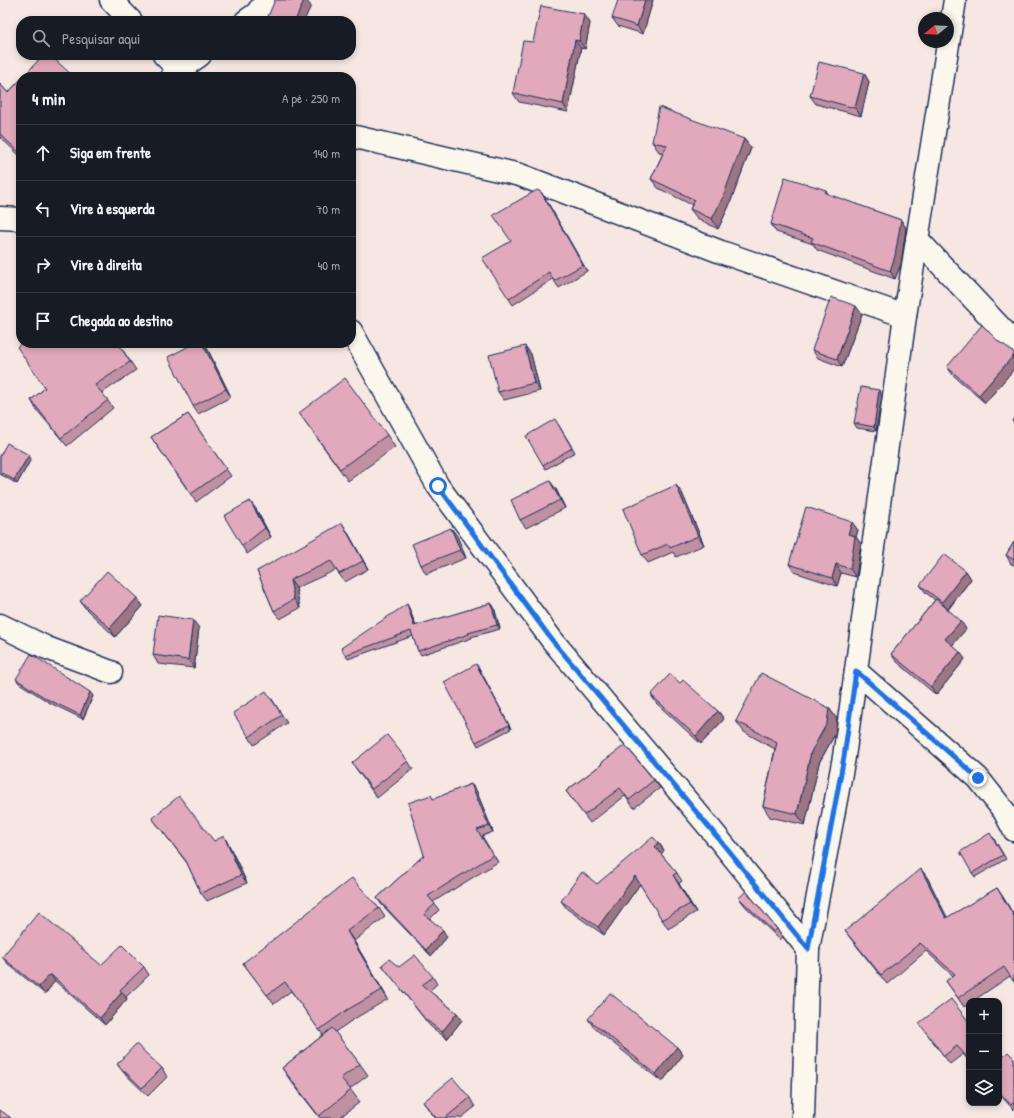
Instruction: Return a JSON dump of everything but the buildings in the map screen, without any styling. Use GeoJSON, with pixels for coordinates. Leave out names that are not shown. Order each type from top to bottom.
{"type":"FeatureCollection","features":[{"type":"Feature","properties":{"kind":"street"},"geometry":{"type":"LineString","coordinates":[[111,0],[127,16]]}},
{"type":"Feature","properties":{"kind":"street"},"geometry":{"type":"LineString","coordinates":[[253,16],[267,0]]}},
{"type":"Feature","properties":{"kind":"street"},"geometry":{"type":"LineString","coordinates":[[803,1118],[808,949],[844,757],[905,316],[955,0]]}},
{"type":"Feature","properties":{"kind":"street"},"geometry":{"type":"LineString","coordinates":[[175,70],[192,60]]}},
{"type":"Feature","properties":{"kind":"street"},"geometry":{"type":"LineString","coordinates":[[356,137],[520,175],[721,252],[905,316]]}},
{"type":"Feature","properties":{"kind":"street"},"geometry":{"type":"LineString","coordinates":[[0,218],[16,219]]}},
{"type":"Feature","properties":{"kind":"street"},"geometry":{"type":"LineString","coordinates":[[917,239],[1014,342]]}},
{"type":"Feature","properties":{"kind":"street"},"geometry":{"type":"LineString","coordinates":[[356,340],[438,486],[552,640],[704,821],[808,949]]}},
{"type":"Feature","properties":{"kind":"street"},"geometry":{"type":"LineString","coordinates":[[0,625],[46,648],[111,672]]}},
{"type":"Feature","properties":{"kind":"street"},"geometry":{"type":"LineString","coordinates":[[856,671],[978,778],[1004,811],[1014,830]]}},
{"type":"Feature","properties":{"kind":"route"},"geometry":{"type":"LineString","coordinates":[[438,486],[552,640],[709,827],[808,949],[844,757],[856,671],[978,778]]}}]}
